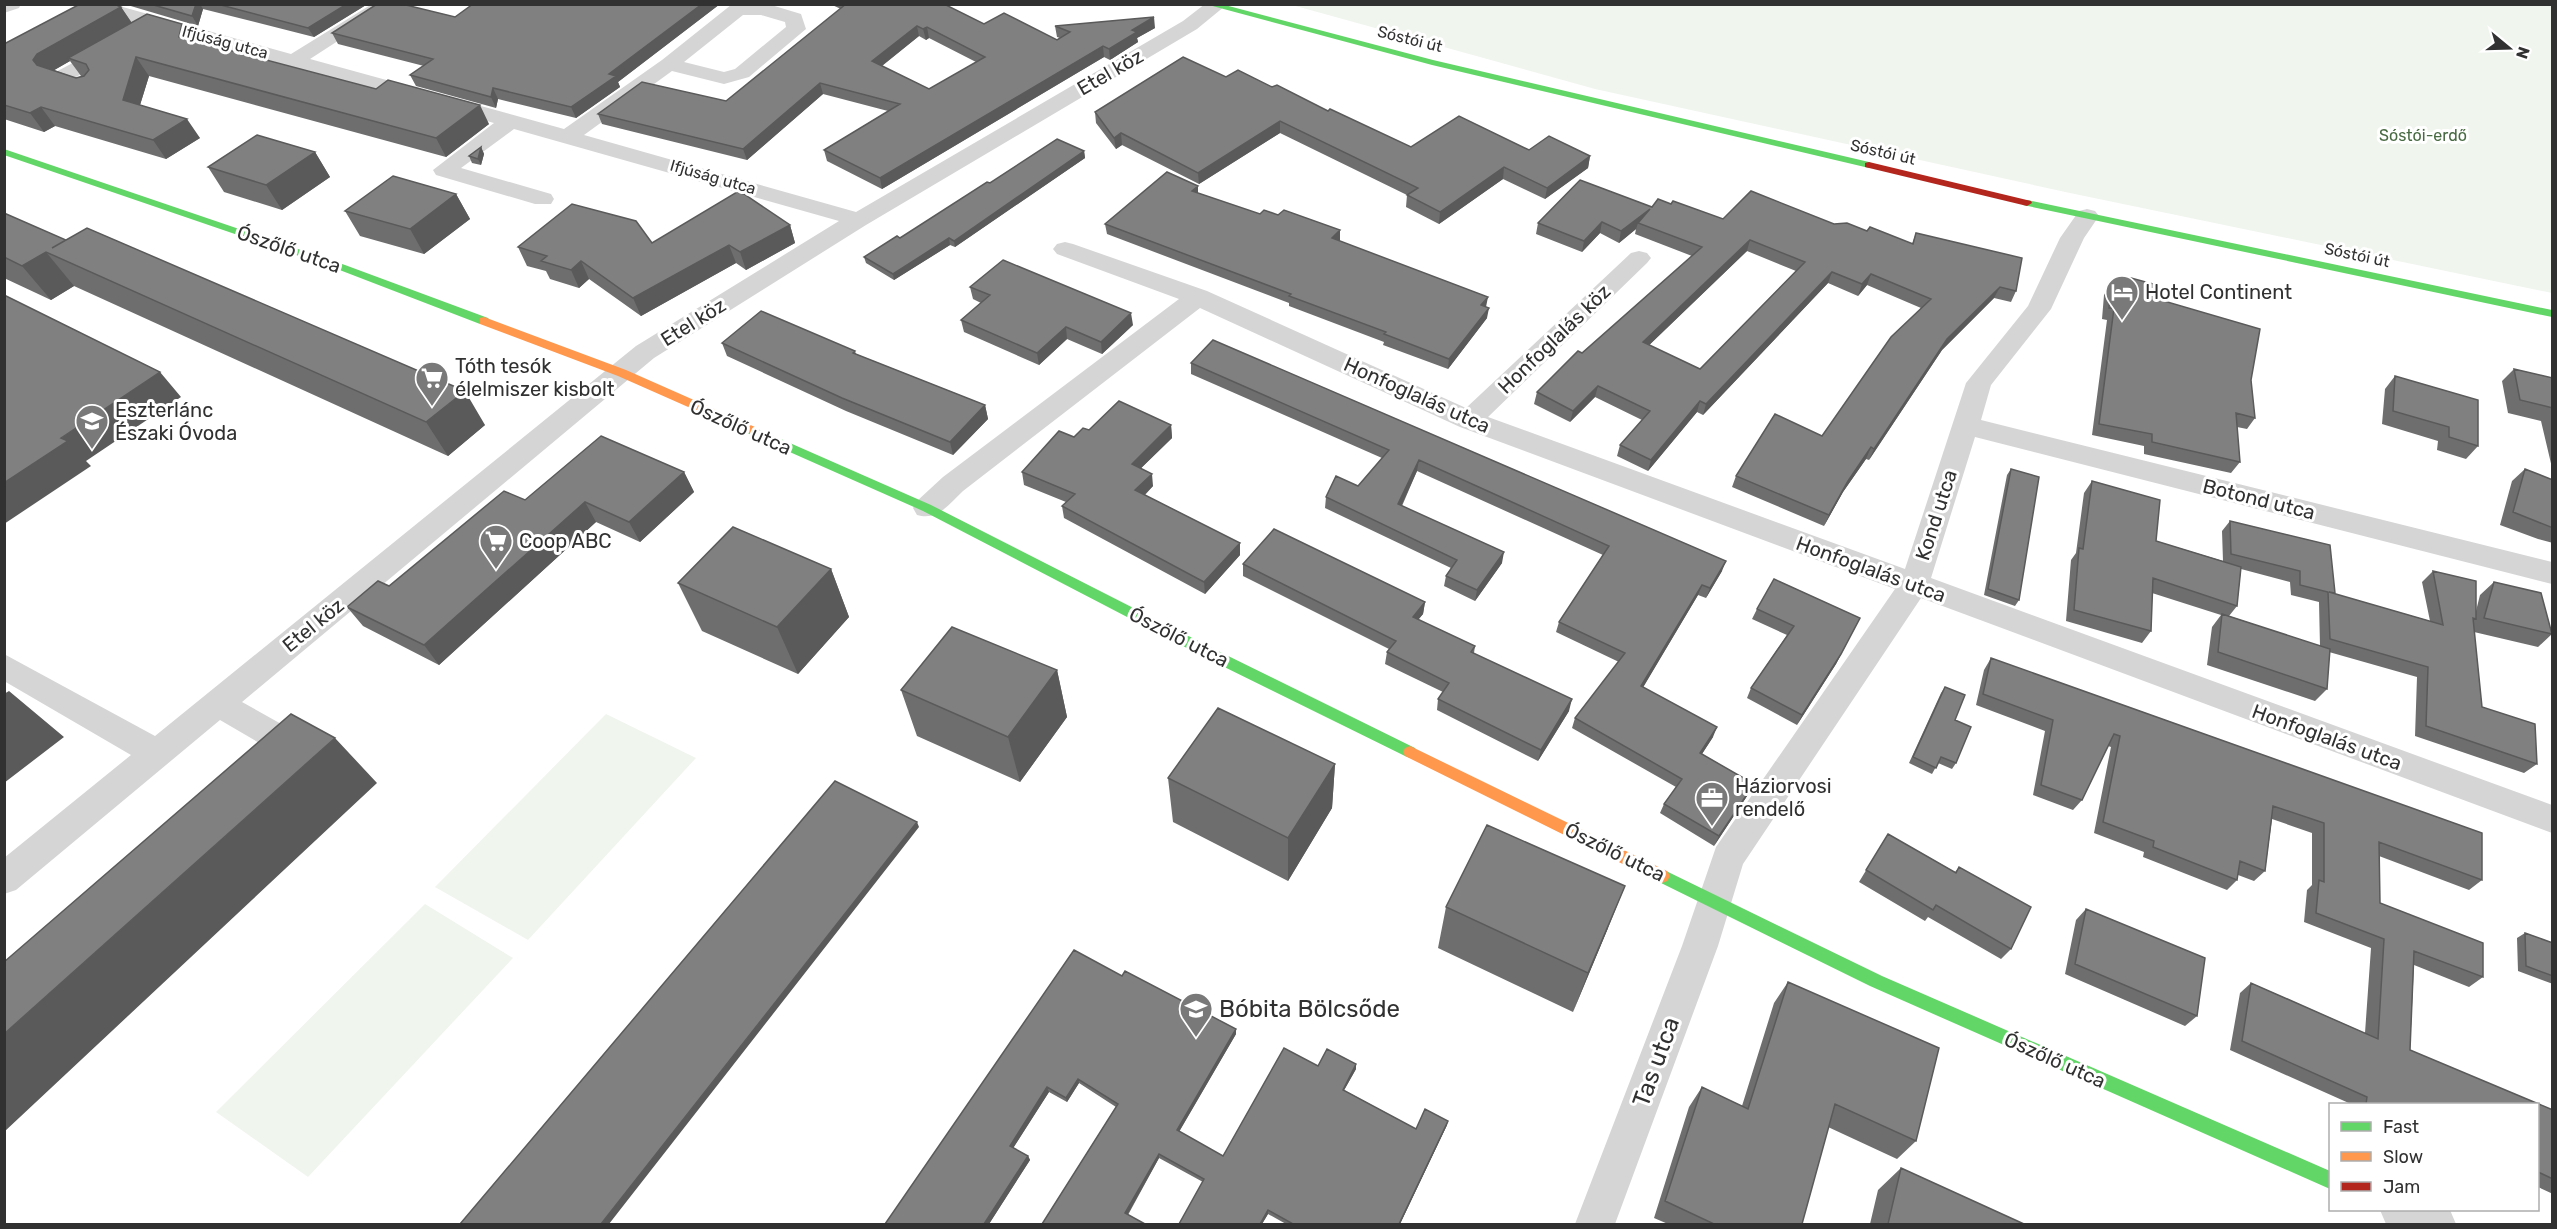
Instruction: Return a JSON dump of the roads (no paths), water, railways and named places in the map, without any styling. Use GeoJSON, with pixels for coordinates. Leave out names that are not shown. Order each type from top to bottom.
{"type":"FeatureCollection","features":[{"type":"Feature","properties":{"kind":"street"},"geometry":{"type":"LineString","coordinates":[[4,7],[12,4]]}},
{"type":"Feature","properties":{"kind":"street","name":"Ifjúság utca"},"geometry":{"type":"LineString","coordinates":[[88,4],[807,203],[858,220]]}},
{"type":"Feature","properties":{"kind":"street","name":"Ifjúság utca"},"geometry":{"type":"LineString","coordinates":[[295,60],[386,4]]}},
{"type":"Feature","properties":{"kind":"street","name":"Sóstói út"},"geometry":{"type":"LineString","coordinates":[[1212,5],[1628,110],[2087,216],[2553,314]]}},
{"type":"Feature","properties":{"kind":"street","name":"Etel köz"},"geometry":{"type":"LineString","coordinates":[[4,879],[645,352],[858,220],[1190,25],[1212,5]]}},
{"type":"Feature","properties":{"kind":"street"},"geometry":{"type":"LineString","coordinates":[[568,136],[669,64],[738,9],[762,9],[794,18],[796,29],[742,73],[724,78],[669,64]]}},
{"type":"Feature","properties":{"kind":"street","name":"Ifjúság utca"},"geometry":{"type":"LineString","coordinates":[[90,88],[59,78],[156,23]]}},
{"type":"Feature","properties":{"kind":"street"},"geometry":{"type":"LineString","coordinates":[[511,121],[444,170],[543,199]]}},
{"type":"Feature","properties":{"kind":"street","name":"Ószőlő utca"},"geometry":{"type":"LineString","coordinates":[[4,152],[341,267],[622,373],[927,508],[1211,654],[1876,981],[2329,1179]]}},
{"type":"Feature","properties":{"kind":"street","name":"Kond utca"},"geometry":{"type":"LineString","coordinates":[[1717,901],[1728,858],[1914,585],[1979,383],[2039,309],[2072,238],[2087,216]]}},
{"type":"Feature","properties":{"kind":"street","name":"Honfoglalás utca"},"geometry":{"type":"LineString","coordinates":[[1065,249],[1198,297],[1469,420],[2553,819]]}},
{"type":"Feature","properties":{"kind":"street","name":"Honfoglalás köz"},"geometry":{"type":"LineString","coordinates":[[1469,420],[1639,258]]}},
{"type":"Feature","properties":{"kind":"street"},"geometry":{"type":"LineString","coordinates":[[927,508],[953,484],[1198,297]]}},
{"type":"Feature","properties":{"kind":"street","name":"Botond utca"},"geometry":{"type":"LineString","coordinates":[[1965,425],[2553,573]]}},
{"type":"Feature","properties":{"kind":"street"},"geometry":{"type":"LineString","coordinates":[[4,666],[156,753]]}},
{"type":"Feature","properties":{"kind":"street"},"geometry":{"type":"LineString","coordinates":[[217,703],[310,756],[284,779]]}},
{"type":"Feature","properties":{"kind":"street","name":"Tas utca"},"geometry":{"type":"LineString","coordinates":[[1595,1224],[1717,901]]}},
{"type":"Feature","properties":{"kind":"street"},"geometry":{"type":"LineString","coordinates":[[2405,1211],[2436,1224]]}},
{"type":"Feature","properties":{"kind":"place","name":"Hotel Continent"},"geometry":{"type":"Point","coordinates":[2122,321]}},
{"type":"Feature","properties":{"kind":"place","name":"Tóth tesók élelmiszer kisbolt"},"geometry":{"type":"Point","coordinates":[432,407]}},
{"type":"Feature","properties":{"kind":"place","name":"Eszterlánc Északi Óvoda"},"geometry":{"type":"Point","coordinates":[92,450]}},
{"type":"Feature","properties":{"kind":"place","name":"Coop ABC"},"geometry":{"type":"Point","coordinates":[496,570]}},
{"type":"Feature","properties":{"kind":"place","name":"Háziorvosi rendelő"},"geometry":{"type":"Point","coordinates":[1712,827]}},
{"type":"Feature","properties":{"kind":"place","name":"Bóbita Bölcsőde"},"geometry":{"type":"Point","coordinates":[1196,1038]}},
{"type":"Feature","properties":{"kind":"park label","name":"Sóstói-erdő"},"geometry":{"type":"Point","coordinates":[2423,135]}}]}
